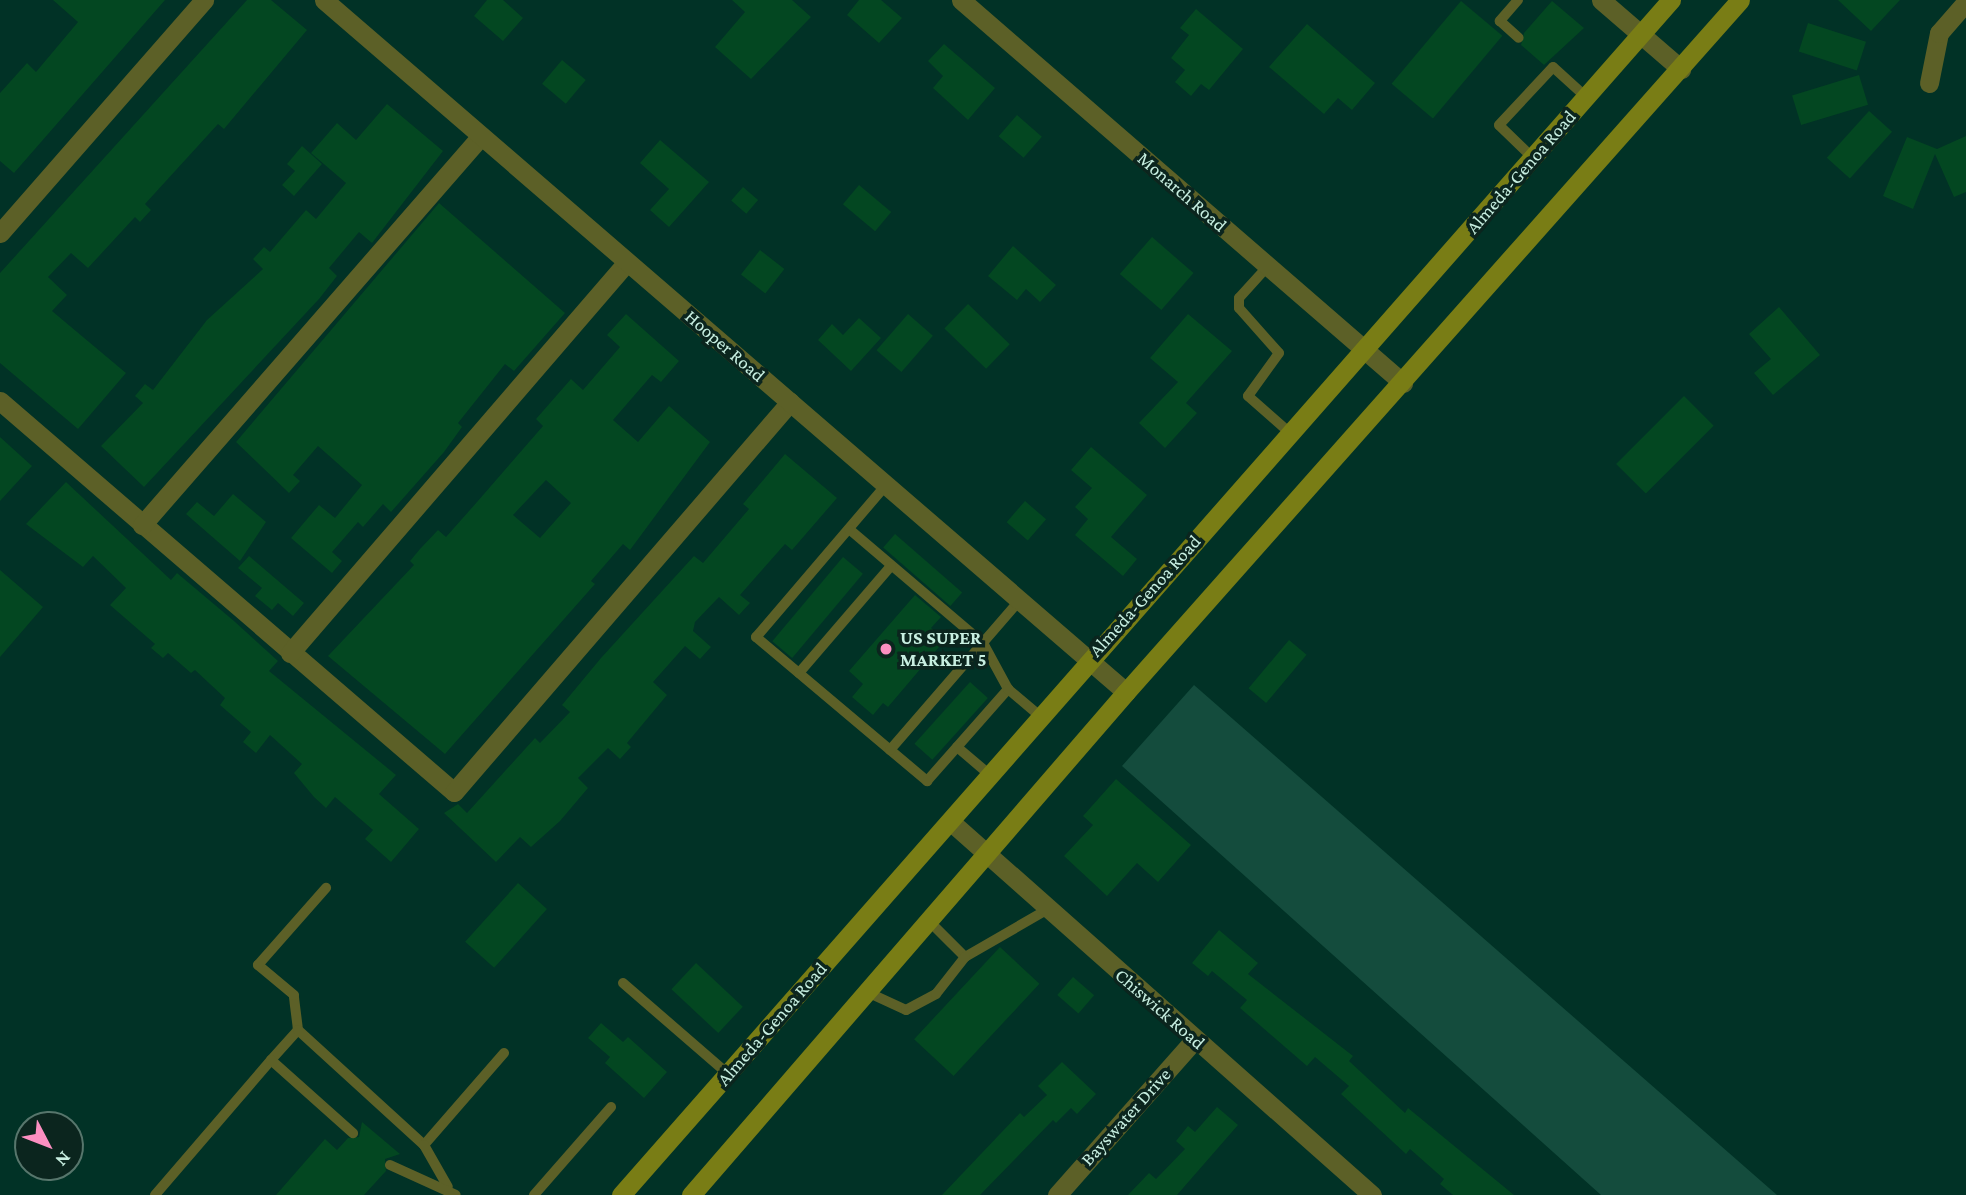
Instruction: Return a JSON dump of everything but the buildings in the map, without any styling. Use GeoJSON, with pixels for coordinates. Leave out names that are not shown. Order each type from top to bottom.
{"type":"FeatureCollection","features":[{"type":"Feature","properties":{"kind":"main road","name":"Almeda-Genoa Road"},"geometry":{"type":"LineString","coordinates":[[621,1195],[950,821],[1088,659],[1365,350],[1671,0]]}},
{"type":"Feature","properties":{"kind":"main road"},"geometry":{"type":"LineString","coordinates":[[691,1195],[1126,692],[1404,383],[1740,0]]}},
{"type":"Feature","properties":{"kind":"street"},"geometry":{"type":"LineString","coordinates":[[0,233],[204,0]]}},
{"type":"Feature","properties":{"kind":"street","name":"Hooper Road"},"geometry":{"type":"LineString","coordinates":[[324,0],[1126,692]]}},
{"type":"Feature","properties":{"kind":"street","name":"Monarch Road"},"geometry":{"type":"LineString","coordinates":[[961,0],[1404,383]]}},
{"type":"Feature","properties":{"kind":"street"},"geometry":{"type":"LineString","coordinates":[[1601,0],[1681,69]]}},
{"type":"Feature","properties":{"kind":"street"},"geometry":{"type":"LineString","coordinates":[[1928,83],[1939,33],[1966,2]]}},
{"type":"Feature","properties":{"kind":"street"},"geometry":{"type":"LineString","coordinates":[[142,525],[481,136]]}},
{"type":"Feature","properties":{"kind":"street"},"geometry":{"type":"LineString","coordinates":[[290,653],[627,262]]}},
{"type":"Feature","properties":{"kind":"street"},"geometry":{"type":"LineString","coordinates":[[0,401],[454,792],[790,402]]}},
{"type":"Feature","properties":{"kind":"street","name":"Chiswick Road"},"geometry":{"type":"LineString","coordinates":[[950,821],[1371,1195]]}},
{"type":"Feature","properties":{"kind":"street","name":"Bayswater Drive"},"geometry":{"type":"LineString","coordinates":[[1057,1195],[1195,1039]]}},
{"type":"Feature","properties":{"kind":"lane"},"geometry":{"type":"LineString","coordinates":[[1518,0],[1500,21],[1519,38]]}},
{"type":"Feature","properties":{"kind":"lane"},"geometry":{"type":"LineString","coordinates":[[1533,158],[1499,125],[1550,68],[1586,97]]}},
{"type":"Feature","properties":{"kind":"lane"},"geometry":{"type":"LineString","coordinates":[[1268,266],[1239,298],[1238,308],[1279,354],[1248,396],[1290,433]]}},
{"type":"Feature","properties":{"kind":"lane"},"geometry":{"type":"LineString","coordinates":[[886,485],[756,637],[927,781],[1008,689]]}},
{"type":"Feature","properties":{"kind":"lane"},"geometry":{"type":"LineString","coordinates":[[849,529],[983,643],[1008,689],[1041,716]]}},
{"type":"Feature","properties":{"kind":"lane"},"geometry":{"type":"LineString","coordinates":[[799,673],[891,566]]}},
{"type":"Feature","properties":{"kind":"lane"},"geometry":{"type":"LineString","coordinates":[[890,750],[1020,600]]}},
{"type":"Feature","properties":{"kind":"lane"},"geometry":{"type":"LineString","coordinates":[[957,747],[990,775]]}},
{"type":"Feature","properties":{"kind":"lane"},"geometry":{"type":"LineString","coordinates":[[327,888],[258,965],[295,995],[298,1030],[424,1145],[452,1191]]}},
{"type":"Feature","properties":{"kind":"lane"},"geometry":{"type":"LineString","coordinates":[[867,992],[906,1010],[936,994],[965,957],[1048,909]]}},
{"type":"Feature","properties":{"kind":"lane"},"geometry":{"type":"LineString","coordinates":[[929,921],[965,957]]}},
{"type":"Feature","properties":{"kind":"lane"},"geometry":{"type":"LineString","coordinates":[[624,983],[728,1074]]}},
{"type":"Feature","properties":{"kind":"lane"},"geometry":{"type":"LineString","coordinates":[[155,1195],[298,1030]]}},
{"type":"Feature","properties":{"kind":"lane"},"geometry":{"type":"LineString","coordinates":[[424,1145],[504,1054]]}},
{"type":"Feature","properties":{"kind":"lane"},"geometry":{"type":"LineString","coordinates":[[271,1060],[353,1133]]}},
{"type":"Feature","properties":{"kind":"lane"},"geometry":{"type":"LineString","coordinates":[[534,1195],[611,1107]]}},
{"type":"Feature","properties":{"kind":"lane"},"geometry":{"type":"LineString","coordinates":[[390,1165],[452,1191]]}},
{"type":"Feature","properties":{"kind":"green space"},"geometry":{"type":"Polygon","coordinates":[[[1194,685],[1777,1195],[1601,1195],[1122,766],[1194,685]]]}},
{"type":"Feature","properties":{"kind":"place","name":"US SUPER MARKET 5"},"geometry":{"type":"Point","coordinates":[886,649]}}]}
